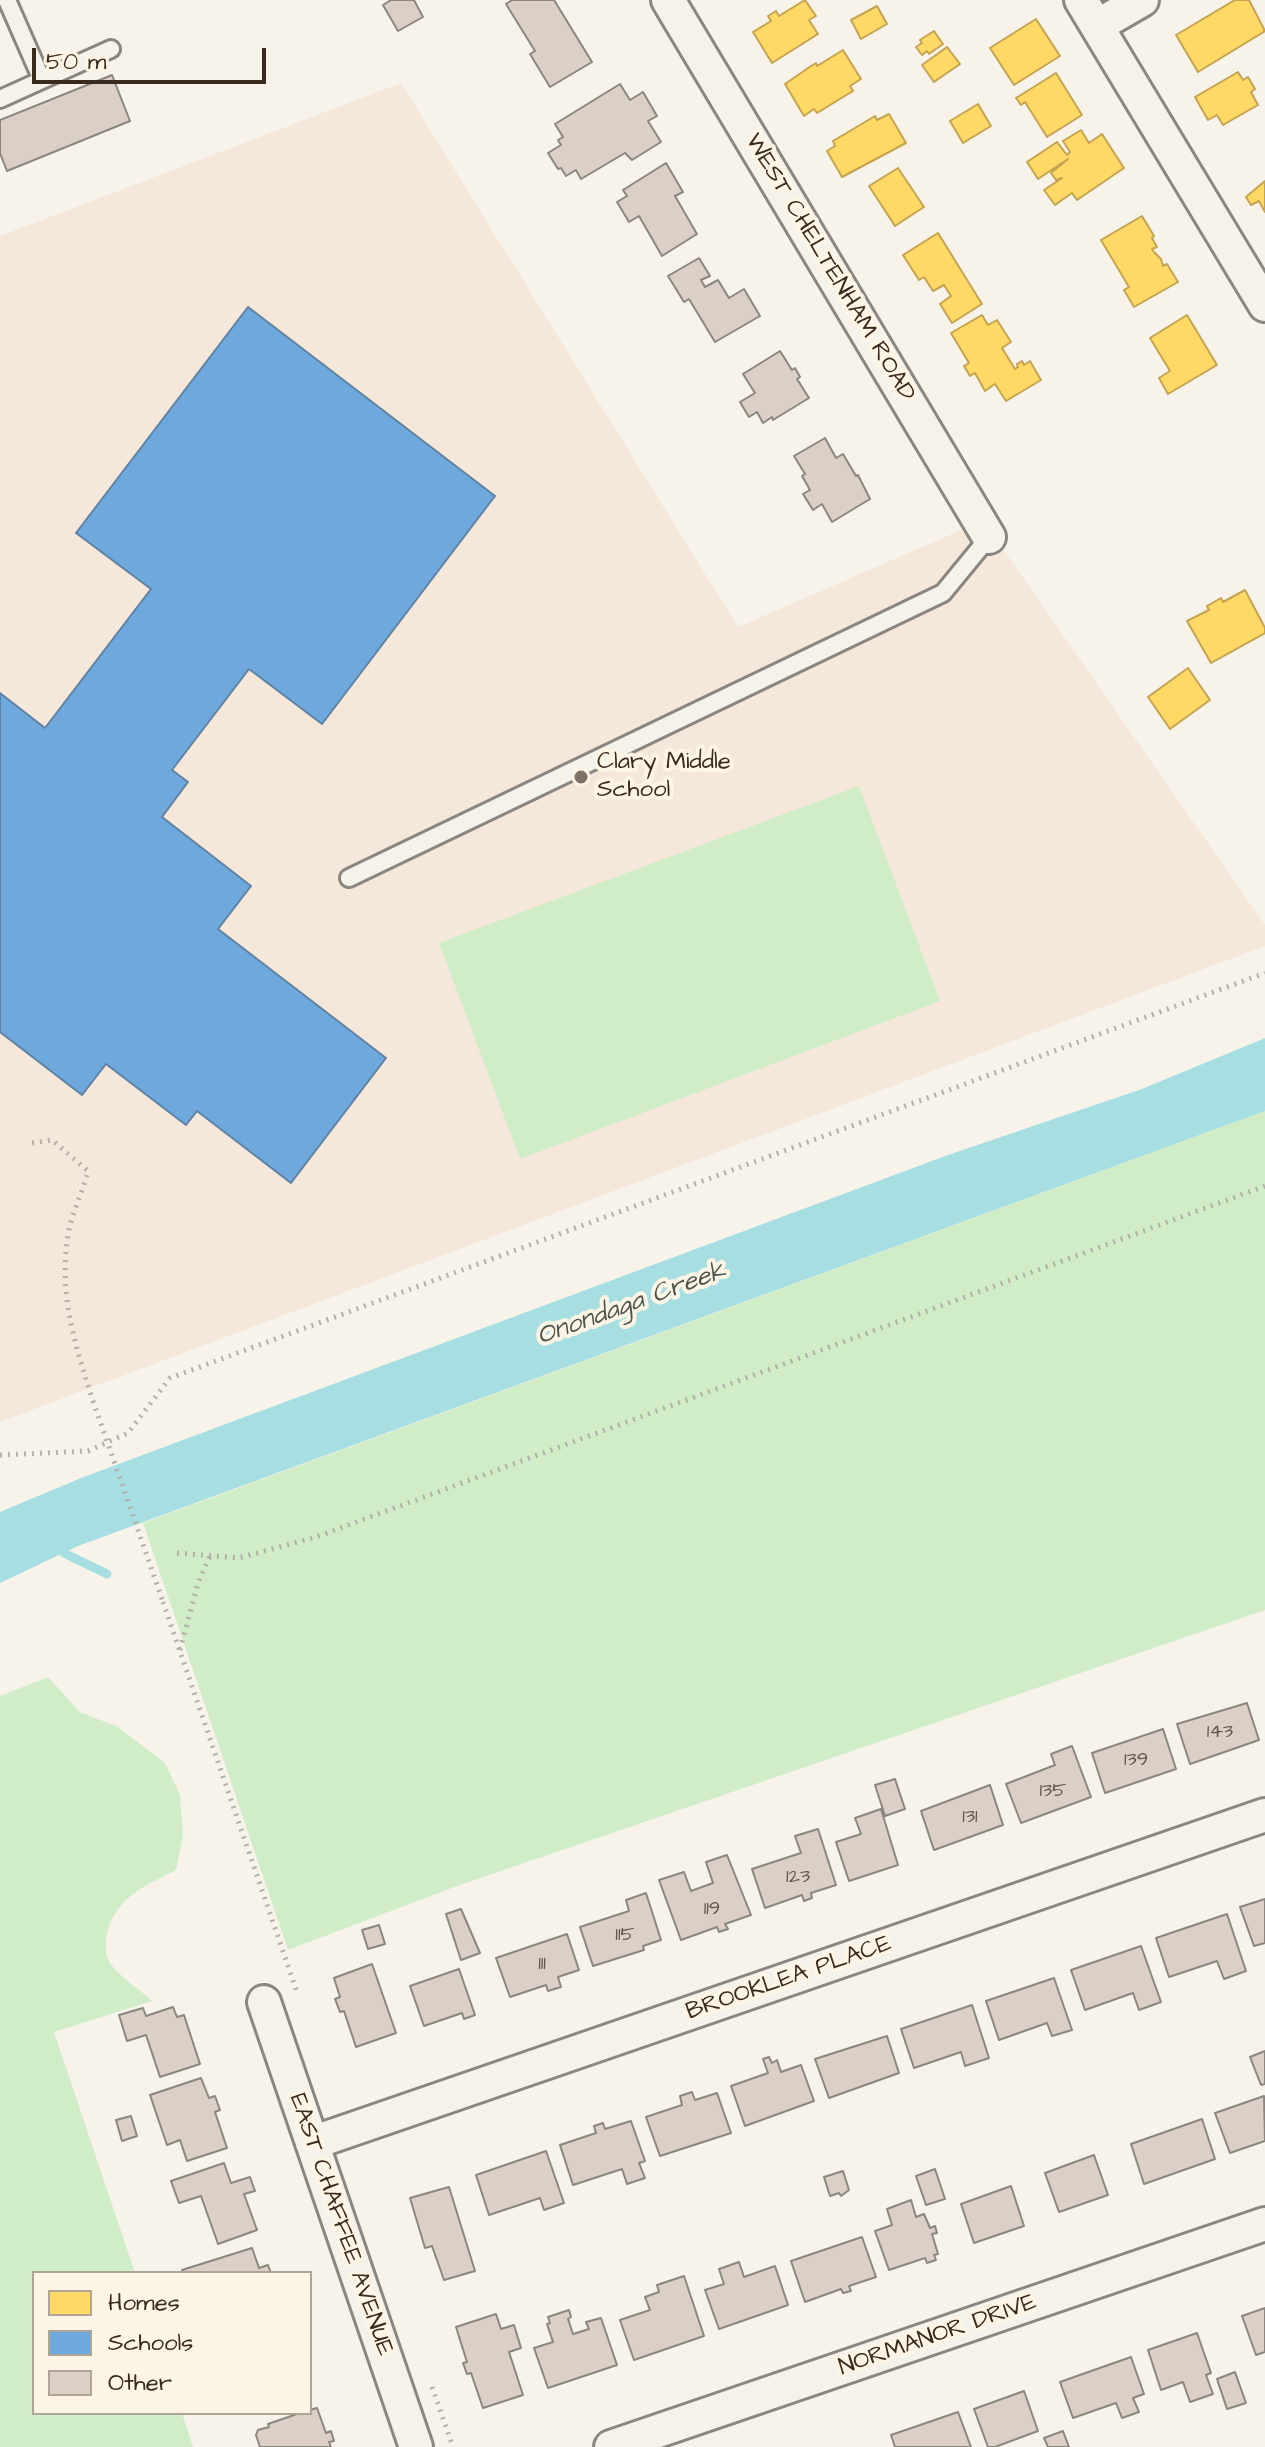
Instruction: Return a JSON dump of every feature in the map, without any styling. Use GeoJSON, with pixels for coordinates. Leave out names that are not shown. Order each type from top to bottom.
{"type":"FeatureCollection","features":[{"type":"Feature","properties":{"kind":"street","name":"WEST CHELTENHAM ROAD"},"geometry":{"type":"LineString","coordinates":[[668,0],[989,537]]}},
{"type":"Feature","properties":{"kind":"street"},"geometry":{"type":"LineString","coordinates":[[1142,0],[1089,13],[1265,305]]}},
{"type":"Feature","properties":{"kind":"street","name":"BROOKLEA PLACE"},"geometry":{"type":"LineString","coordinates":[[312,2143],[1265,1815]]}},
{"type":"Feature","properties":{"kind":"street","name":"EAST CHAFFEE AVENUE"},"geometry":{"type":"LineString","coordinates":[[264,2002],[416,2447]]}},
{"type":"Feature","properties":{"kind":"street","name":"NORMANOR DRIVE"},"geometry":{"type":"LineString","coordinates":[[611,2447],[1265,2224]]}},
{"type":"Feature","properties":{"kind":"lane"},"geometry":{"type":"LineString","coordinates":[[7,0],[42,80]]}},
{"type":"Feature","properties":{"kind":"lane"},"geometry":{"type":"LineString","coordinates":[[0,99],[111,49]]}},
{"type":"Feature","properties":{"kind":"lane"},"geometry":{"type":"LineString","coordinates":[[349,878],[943,593],[989,537]]}},
{"type":"Feature","properties":{"kind":"path"},"geometry":{"type":"LineString","coordinates":[[0,1455],[88,1451],[128,1433],[170,1378],[1265,973]]}},
{"type":"Feature","properties":{"kind":"path"},"geometry":{"type":"LineString","coordinates":[[32,1143],[52,1140],[88,1171],[69,1229],[66,1277],[69,1325],[163,1602]]}},
{"type":"Feature","properties":{"kind":"path"},"geometry":{"type":"LineString","coordinates":[[177,1553],[239,1558],[316,1537],[1265,1186]]}},
{"type":"Feature","properties":{"kind":"path"},"geometry":{"type":"LineString","coordinates":[[180,1650],[198,1583],[210,1556]]}},
{"type":"Feature","properties":{"kind":"shaded area","name":"Clary Middle School"},"geometry":{"type":"Polygon","coordinates":[[[401,83],[738,627],[966,528],[1003,549],[1265,925],[1265,946],[0,1422],[0,236],[401,83]]]}},
{"type":"Feature","properties":{"kind":"green space"},"geometry":{"type":"Polygon","coordinates":[[[859,786],[940,1001],[520,1159],[439,943],[859,786]]]}},
{"type":"Feature","properties":{"kind":"green space"},"geometry":{"type":"Polygon","coordinates":[[[1265,1111],[1265,1610],[457,1886],[288,1950],[143,1523],[1265,1111]]]}},
{"type":"Feature","properties":{"kind":"green space"},"geometry":{"type":"Polygon","coordinates":[[[48,1677],[80,1712],[118,1727],[165,1763],[180,1795],[183,1835],[176,1870],[144,1886],[121,1905],[111,1922],[106,1941],[108,1959],[113,1967],[152,2001],[54,2032],[134,2271],[32,2271],[32,2415],[183,2415],[193,2447],[0,2447],[0,1696],[48,1677]]]}},
{"type":"Feature","properties":{"kind":"water","name":"Onondaga Creek"},"geometry":{"type":"Polygon","coordinates":[[[1265,1038],[1265,1111],[78,1546],[0,1583],[0,1512],[81,1478],[948,1155],[1142,1089],[1265,1038]]]}},
{"type":"Feature","properties":{"kind":"building: Homes"},"geometry":{"type":"Polygon","coordinates":[[[805,0],[816,16],[809,20],[818,34],[772,63],[753,32],[771,21],[768,16],[776,11],[779,16],[805,0]]]}},
{"type":"Feature","properties":{"kind":"building: Homes"},"geometry":{"type":"Polygon","coordinates":[[[1235,0],[1249,0],[1265,31],[1198,72],[1176,35],[1235,0]]]}},
{"type":"Feature","properties":{"kind":"building: Homes"},"geometry":{"type":"Polygon","coordinates":[[[877,6],[887,24],[861,39],[851,20],[877,6]]]}},
{"type":"Feature","properties":{"kind":"building: Homes"},"geometry":{"type":"Polygon","coordinates":[[[1036,19],[1060,56],[1014,85],[990,48],[1036,19]]]}},
{"type":"Feature","properties":{"kind":"building: Homes"},"geometry":{"type":"Polygon","coordinates":[[[934,31],[943,44],[922,55],[916,47],[922,43],[920,40],[934,31]]]}},
{"type":"Feature","properties":{"kind":"building: Homes"},"geometry":{"type":"Polygon","coordinates":[[[947,47],[960,64],[934,82],[922,65],[947,47]]]}},
{"type":"Feature","properties":{"kind":"building: Homes"},"geometry":{"type":"Polygon","coordinates":[[[843,50],[861,79],[850,86],[853,91],[817,113],[814,109],[804,116],[785,84],[816,63],[817,66],[843,50]]]}},
{"type":"Feature","properties":{"kind":"building: Homes"},"geometry":{"type":"Polygon","coordinates":[[[1238,72],[1243,80],[1248,77],[1255,89],[1251,92],[1258,105],[1223,125],[1217,115],[1208,120],[1195,97],[1238,72]]]}},
{"type":"Feature","properties":{"kind":"building: Homes"},"geometry":{"type":"Polygon","coordinates":[[[1056,73],[1082,115],[1047,137],[1025,102],[1021,105],[1016,98],[1056,73]]]}},
{"type":"Feature","properties":{"kind":"building: Homes"},"geometry":{"type":"Polygon","coordinates":[[[978,104],[991,126],[963,143],[950,121],[978,104]]]}},
{"type":"Feature","properties":{"kind":"building: Homes"},"geometry":{"type":"Polygon","coordinates":[[[889,114],[906,143],[842,177],[827,151],[835,146],[833,141],[875,116],[877,120],[889,114]]]}},
{"type":"Feature","properties":{"kind":"building: Homes"},"geometry":{"type":"Polygon","coordinates":[[[1081,130],[1089,143],[1102,134],[1124,168],[1077,200],[1072,193],[1055,205],[1044,190],[1062,178],[1056,180],[1051,173],[1068,159],[1038,179],[1027,162],[1057,142],[1067,155],[1070,152],[1063,141],[1081,130]]]}},
{"type":"Feature","properties":{"kind":"building: Homes"},"geometry":{"type":"Polygon","coordinates":[[[898,168],[924,207],[895,226],[869,186],[898,168]]]}},
{"type":"Feature","properties":{"kind":"building: Homes"},"geometry":{"type":"Polygon","coordinates":[[[1265,181],[1265,212],[1259,201],[1251,205],[1246,197],[1265,181]]]}},
{"type":"Feature","properties":{"kind":"building: Homes"},"geometry":{"type":"Polygon","coordinates":[[[1142,216],[1154,236],[1152,238],[1157,247],[1152,249],[1163,266],[1167,264],[1178,282],[1134,307],[1124,290],[1129,287],[1101,240],[1142,216]]]}},
{"type":"Feature","properties":{"kind":"building: Homes"},"geometry":{"type":"Polygon","coordinates":[[[938,233],[982,304],[952,323],[940,304],[951,296],[944,285],[933,291],[924,277],[919,280],[903,255],[938,233]]]}},
{"type":"Feature","properties":{"kind":"building: Homes"},"geometry":{"type":"Polygon","coordinates":[[[982,315],[988,325],[997,320],[1011,342],[1002,348],[1015,369],[1022,361],[1024,365],[1030,361],[1041,380],[1006,401],[995,384],[985,391],[975,373],[970,376],[964,366],[969,363],[951,333],[982,315]]]}},
{"type":"Feature","properties":{"kind":"building: Homes"},"geometry":{"type":"Polygon","coordinates":[[[1187,315],[1217,365],[1168,394],[1159,378],[1170,371],[1150,338],[1187,315]]]}},
{"type":"Feature","properties":{"kind":"building: Homes"},"geometry":{"type":"Polygon","coordinates":[[[1245,590],[1265,633],[1211,663],[1187,621],[1209,610],[1207,606],[1221,598],[1223,602],[1245,590]]]}},
{"type":"Feature","properties":{"kind":"building: Homes"},"geometry":{"type":"Polygon","coordinates":[[[1188,668],[1210,700],[1170,729],[1148,697],[1188,668]]]}},
{"type":"Feature","properties":{"kind":"building: Schools"},"geometry":{"type":"Polygon","coordinates":[[[248,307],[495,496],[322,724],[249,669],[172,770],[188,782],[162,817],[251,886],[218,929],[386,1058],[291,1183],[197,1111],[186,1125],[106,1064],[82,1095],[0,1032],[0,693],[45,728],[151,589],[76,533],[248,307]]]}},
{"type":"Feature","properties":{"kind":"building: Other"},"geometry":{"type":"Polygon","coordinates":[[[391,0],[414,0],[423,17],[398,31],[383,5],[391,0]]]}},
{"type":"Feature","properties":{"kind":"building: Other"},"geometry":{"type":"Polygon","coordinates":[[[512,0],[554,0],[592,62],[550,87],[530,54],[535,51],[506,4],[512,0]]]}},
{"type":"Feature","properties":{"kind":"building: Other"},"geometry":{"type":"Polygon","coordinates":[[[112,75],[130,121],[7,171],[0,153],[0,120],[112,75]]]}},
{"type":"Feature","properties":{"kind":"building: Other"},"geometry":{"type":"Polygon","coordinates":[[[620,84],[630,100],[643,92],[657,116],[648,121],[661,142],[632,160],[625,153],[581,179],[576,170],[566,176],[548,153],[561,145],[558,140],[563,137],[555,124],[620,84]]]}},
{"type":"Feature","properties":{"kind":"building: Other"},"geometry":{"type":"Polygon","coordinates":[[[666,163],[683,192],[675,196],[697,234],[662,256],[639,216],[629,222],[617,202],[627,196],[623,190],[666,163]]]}},
{"type":"Feature","properties":{"kind":"building: Other"},"geometry":{"type":"Polygon","coordinates":[[[699,258],[710,276],[701,280],[705,287],[718,280],[729,298],[744,289],[760,316],[715,342],[689,299],[684,302],[668,276],[699,258]]]}},
{"type":"Feature","properties":{"kind":"building: Other"},"geometry":{"type":"Polygon","coordinates":[[[780,351],[792,370],[795,368],[800,377],[797,379],[809,398],[763,423],[757,412],[749,417],[740,402],[755,393],[743,374],[780,351]]]}},
{"type":"Feature","properties":{"kind":"building: Other"},"geometry":{"type":"Polygon","coordinates":[[[825,438],[836,458],[843,454],[870,499],[832,522],[822,504],[813,510],[803,494],[810,490],[794,456],[825,438]]]}},
{"type":"Feature","properties":{"kind":"building: Other"},"geometry":{"type":"Polygon","coordinates":[[[1247,1703],[1259,1740],[1190,1764],[1177,1724],[1247,1703]]]}},
{"type":"Feature","properties":{"kind":"building: Other"},"geometry":{"type":"Polygon","coordinates":[[[1163,1729],[1176,1769],[1105,1793],[1092,1753],[1163,1729]]]}},
{"type":"Feature","properties":{"kind":"building: Other"},"geometry":{"type":"Polygon","coordinates":[[[1072,1746],[1091,1797],[1021,1823],[1006,1784],[1055,1765],[1051,1754],[1072,1746]]]}},
{"type":"Feature","properties":{"kind":"building: Other"},"geometry":{"type":"Polygon","coordinates":[[[895,1779],[905,1809],[885,1816],[875,1785],[895,1779]]]}},
{"type":"Feature","properties":{"kind":"building: Other"},"geometry":{"type":"Polygon","coordinates":[[[990,1785],[1003,1825],[934,1850],[921,1811],[990,1785]]]}},
{"type":"Feature","properties":{"kind":"building: Other"},"geometry":{"type":"Polygon","coordinates":[[[881,1809],[898,1865],[849,1881],[836,1842],[861,1834],[855,1818],[881,1809]]]}},
{"type":"Feature","properties":{"kind":"building: Other"},"geometry":{"type":"Polygon","coordinates":[[[818,1829],[836,1885],[811,1893],[812,1898],[804,1901],[802,1895],[765,1908],[752,1869],[801,1853],[795,1836],[818,1829]]]}},
{"type":"Feature","properties":{"kind":"building: Other"},"geometry":{"type":"Polygon","coordinates":[[[727,1855],[751,1915],[725,1924],[728,1929],[719,1932],[717,1927],[681,1940],[659,1880],[684,1872],[691,1891],[713,1883],[706,1862],[727,1855]]]}},
{"type":"Feature","properties":{"kind":"building: Other"},"geometry":{"type":"Polygon","coordinates":[[[646,1893],[661,1940],[643,1946],[644,1950],[593,1966],[580,1927],[629,1911],[626,1900],[646,1893]]]}},
{"type":"Feature","properties":{"kind":"building: Other"},"geometry":{"type":"Polygon","coordinates":[[[1265,1899],[1265,1943],[1254,1946],[1240,1907],[1265,1899]]]}},
{"type":"Feature","properties":{"kind":"building: Other"},"geometry":{"type":"Polygon","coordinates":[[[461,1909],[480,1953],[461,1960],[446,1914],[461,1909]]]}},
{"type":"Feature","properties":{"kind":"building: Other"},"geometry":{"type":"Polygon","coordinates":[[[1227,1914],[1246,1971],[1224,1979],[1217,1961],[1169,1977],[1156,1938],[1227,1914]]]}},
{"type":"Feature","properties":{"kind":"building: Other"},"geometry":{"type":"Polygon","coordinates":[[[379,1925],[385,1944],[368,1949],[362,1930],[379,1925]]]}},
{"type":"Feature","properties":{"kind":"building: Other"},"geometry":{"type":"Polygon","coordinates":[[[567,1934],[579,1970],[558,1977],[561,1987],[548,1991],[546,1985],[510,1997],[496,1958],[567,1934]]]}},
{"type":"Feature","properties":{"kind":"building: Other"},"geometry":{"type":"Polygon","coordinates":[[[1141,1946],[1161,2002],[1139,2010],[1133,1993],[1085,2010],[1071,1970],[1141,1946]]]}},
{"type":"Feature","properties":{"kind":"building: Other"},"geometry":{"type":"Polygon","coordinates":[[[372,1964],[396,2033],[356,2047],[344,2011],[340,2012],[335,1999],[340,1997],[334,1978],[372,1964]]]}},
{"type":"Feature","properties":{"kind":"building: Other"},"geometry":{"type":"Polygon","coordinates":[[[459,1969],[475,2015],[464,2019],[462,2013],[424,2026],[410,1986],[459,1969]]]}},
{"type":"Feature","properties":{"kind":"building: Other"},"geometry":{"type":"Polygon","coordinates":[[[1054,1978],[1072,2030],[1052,2036],[1047,2023],[999,2040],[986,2001],[1054,1978]]]}},
{"type":"Feature","properties":{"kind":"building: Other"},"geometry":{"type":"Polygon","coordinates":[[[972,2005],[989,2058],[965,2066],[961,2052],[914,2068],[901,2029],[972,2005]]]}},
{"type":"Feature","properties":{"kind":"building: Other"},"geometry":{"type":"Polygon","coordinates":[[[173,2007],[177,2017],[184,2015],[200,2064],[160,2077],[146,2035],[127,2041],[119,2015],[143,2008],[146,2016],[173,2007]]]}},
{"type":"Feature","properties":{"kind":"building: Other"},"geometry":{"type":"Polygon","coordinates":[[[887,2036],[899,2073],[829,2098],[815,2059],[887,2036]]]}},
{"type":"Feature","properties":{"kind":"building: Other"},"geometry":{"type":"Polygon","coordinates":[[[1265,2051],[1265,2084],[1261,2085],[1250,2057],[1265,2051]]]}},
{"type":"Feature","properties":{"kind":"building: Other"},"geometry":{"type":"Polygon","coordinates":[[[769,2057],[772,2063],[777,2060],[781,2072],[801,2065],[814,2101],[745,2126],[731,2086],[768,2073],[763,2059],[769,2057]]]}},
{"type":"Feature","properties":{"kind":"building: Other"},"geometry":{"type":"Polygon","coordinates":[[[201,2078],[209,2098],[215,2096],[220,2110],[215,2112],[227,2148],[187,2161],[180,2140],[167,2145],[150,2095],[201,2078]]]}},
{"type":"Feature","properties":{"kind":"building: Other"},"geometry":{"type":"Polygon","coordinates":[[[692,2092],[695,2100],[717,2093],[731,2133],[660,2156],[646,2117],[682,2105],[680,2096],[692,2092]]]}},
{"type":"Feature","properties":{"kind":"building: Other"},"geometry":{"type":"Polygon","coordinates":[[[1264,2096],[1265,2141],[1230,2153],[1215,2113],[1264,2096]]]}},
{"type":"Feature","properties":{"kind":"building: Other"},"geometry":{"type":"Polygon","coordinates":[[[131,2116],[137,2136],[122,2141],[116,2120],[131,2116]]]}},
{"type":"Feature","properties":{"kind":"building: Other"},"geometry":{"type":"Polygon","coordinates":[[[1202,2119],[1215,2159],[1144,2184],[1131,2144],[1202,2119]]]}},
{"type":"Feature","properties":{"kind":"building: Other"},"geometry":{"type":"Polygon","coordinates":[[[631,2121],[645,2161],[639,2163],[645,2178],[627,2184],[622,2169],[573,2185],[560,2145],[596,2133],[594,2126],[603,2123],[605,2129],[631,2121]]]}},
{"type":"Feature","properties":{"kind":"building: Other"},"geometry":{"type":"Polygon","coordinates":[[[546,2151],[564,2203],[544,2210],[540,2198],[489,2215],[476,2175],[546,2151]]]}},
{"type":"Feature","properties":{"kind":"building: Other"},"geometry":{"type":"Polygon","coordinates":[[[1094,2155],[1108,2195],[1059,2212],[1045,2173],[1094,2155]]]}},
{"type":"Feature","properties":{"kind":"building: Other"},"geometry":{"type":"Polygon","coordinates":[[[224,2163],[231,2183],[250,2177],[255,2191],[244,2194],[257,2230],[218,2244],[201,2196],[179,2203],[171,2181],[224,2163]]]}},
{"type":"Feature","properties":{"kind":"building: Other"},"geometry":{"type":"Polygon","coordinates":[[[935,2169],[945,2199],[926,2205],[916,2176],[935,2169]]]}},
{"type":"Feature","properties":{"kind":"building: Other"},"geometry":{"type":"Polygon","coordinates":[[[843,2171],[849,2190],[841,2196],[839,2193],[830,2196],[824,2177],[843,2171]]]}},
{"type":"Feature","properties":{"kind":"building: Other"},"geometry":{"type":"Polygon","coordinates":[[[1011,2186],[1024,2226],[974,2243],[961,2204],[1011,2186]]]}},
{"type":"Feature","properties":{"kind":"building: Other"},"geometry":{"type":"Polygon","coordinates":[[[449,2187],[475,2271],[444,2280],[432,2246],[425,2248],[410,2198],[449,2187]]]}},
{"type":"Feature","properties":{"kind":"building: Other"},"geometry":{"type":"Polygon","coordinates":[[[911,2200],[916,2217],[924,2214],[930,2228],[935,2226],[937,2233],[932,2234],[938,2254],[934,2255],[936,2260],[927,2263],[925,2258],[889,2270],[875,2231],[892,2225],[887,2209],[911,2200]]]}},
{"type":"Feature","properties":{"kind":"building: Other"},"geometry":{"type":"Polygon","coordinates":[[[862,2237],[876,2277],[849,2286],[851,2291],[843,2293],[841,2289],[805,2302],[791,2261],[862,2237]]]}},
{"type":"Feature","properties":{"kind":"building: Other"},"geometry":{"type":"Polygon","coordinates":[[[252,2248],[259,2268],[268,2265],[270,2271],[182,2271],[252,2248]]]}},
{"type":"Feature","properties":{"kind":"building: Other"},"geometry":{"type":"Polygon","coordinates":[[[739,2262],[744,2277],[775,2266],[788,2305],[719,2329],[705,2290],[724,2284],[719,2269],[739,2262]]]}},
{"type":"Feature","properties":{"kind":"building: Other"},"geometry":{"type":"Polygon","coordinates":[[[684,2276],[704,2336],[634,2360],[620,2320],[650,2310],[645,2297],[659,2292],[657,2285],[684,2276]]]}},
{"type":"Feature","properties":{"kind":"building: Other"},"geometry":{"type":"Polygon","coordinates":[[[1265,2308],[1265,2352],[1256,2355],[1242,2316],[1265,2308]]]}},
{"type":"Feature","properties":{"kind":"building: Other"},"geometry":{"type":"Polygon","coordinates":[[[569,2310],[571,2317],[568,2319],[573,2334],[589,2329],[586,2322],[601,2318],[617,2365],[548,2388],[534,2348],[553,2342],[548,2317],[569,2310]]]}},
{"type":"Feature","properties":{"kind":"building: Other"},"geometry":{"type":"Polygon","coordinates":[[[496,2314],[501,2329],[514,2325],[521,2348],[509,2352],[523,2395],[483,2408],[471,2373],[467,2374],[463,2363],[467,2362],[456,2327],[496,2314]]]}},
{"type":"Feature","properties":{"kind":"building: Other"},"geometry":{"type":"Polygon","coordinates":[[[1197,2333],[1211,2373],[1206,2375],[1213,2394],[1190,2402],[1183,2382],[1161,2390],[1148,2350],[1197,2333]]]}},
{"type":"Feature","properties":{"kind":"building: Other"},"geometry":{"type":"Polygon","coordinates":[[[1131,2357],[1144,2394],[1133,2398],[1139,2412],[1122,2418],[1116,2403],[1073,2418],[1060,2382],[1131,2357]]]}},
{"type":"Feature","properties":{"kind":"building: Other"},"geometry":{"type":"Polygon","coordinates":[[[1235,2372],[1246,2403],[1227,2409],[1217,2379],[1235,2372]]]}},
{"type":"Feature","properties":{"kind":"building: Other"},"geometry":{"type":"Polygon","coordinates":[[[1024,2391],[1038,2431],[988,2447],[974,2409],[1024,2391]]]}},
{"type":"Feature","properties":{"kind":"building: Other"},"geometry":{"type":"Polygon","coordinates":[[[317,2408],[326,2433],[331,2431],[334,2441],[329,2442],[331,2447],[260,2447],[256,2435],[258,2430],[294,2415],[312,2415],[312,2409],[317,2408]]]}},
{"type":"Feature","properties":{"kind":"building: Other"},"geometry":{"type":"Polygon","coordinates":[[[958,2412],[971,2447],[895,2447],[891,2435],[958,2412]]]}},
{"type":"Feature","properties":{"kind":"building: Other"},"geometry":{"type":"Polygon","coordinates":[[[1063,2431],[1069,2447],[1048,2447],[1044,2438],[1063,2431]]]}},
{"type":"Feature","properties":{"kind":"waterway"},"geometry":{"type":"LineString","coordinates":[[64,1553],[107,1574]]}},
{"type":"Feature","properties":{"kind":"place","name":"Clary Middle School"},"geometry":{"type":"Point","coordinates":[581,777]}}]}
